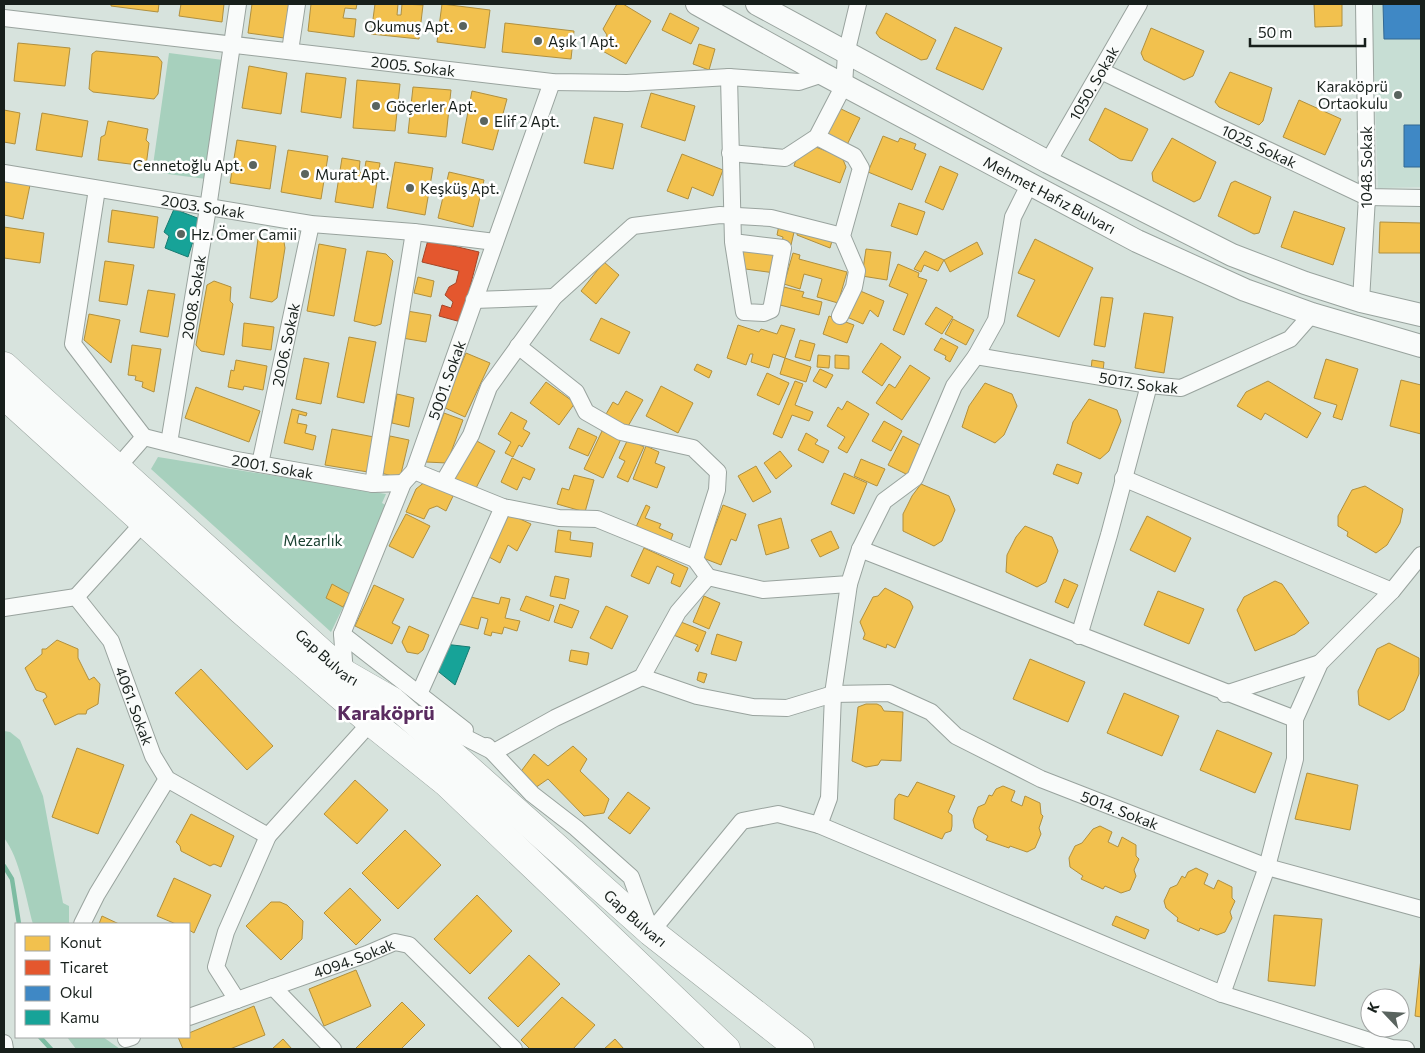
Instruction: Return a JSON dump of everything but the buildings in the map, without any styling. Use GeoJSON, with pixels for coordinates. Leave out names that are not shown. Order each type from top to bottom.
{"type":"FeatureCollection","features":[{"type":"Feature","properties":{"kind":"highway","name":"Gap Bulvarı"},"geometry":{"type":"LineString","coordinates":[[4,366],[345,674],[392,701],[651,932],[800,1049]]}},
{"type":"Feature","properties":{"kind":"highway","name":"Gap Bulvarı"},"geometry":{"type":"LineString","coordinates":[[4,396],[16,416],[144,522],[371,722],[447,784],[726,1049]]}},
{"type":"Feature","properties":{"kind":"main road","name":"Mehmet Hafız Bulvarı"},"geometry":{"type":"LineString","coordinates":[[697,4],[1029,185],[1137,241],[1245,290],[1312,314],[1421,346]]}},
{"type":"Feature","properties":{"kind":"main road","name":"Mehmet Hafız Bulvarı"},"geometry":{"type":"LineString","coordinates":[[757,4],[1048,162],[1232,255],[1305,283],[1361,301],[1421,315]]}},
{"type":"Feature","properties":{"kind":"street","name":"2008. Sokak"},"geometry":{"type":"LineString","coordinates":[[169,443],[208,208],[238,4]]}},
{"type":"Feature","properties":{"kind":"street"},"geometry":{"type":"LineString","coordinates":[[290,50],[297,4]]}},
{"type":"Feature","properties":{"kind":"street"},"geometry":{"type":"LineString","coordinates":[[730,153],[785,158],[816,137],[844,85],[846,54],[858,4]]}},
{"type":"Feature","properties":{"kind":"street","name":"1050. Sokak"},"geometry":{"type":"LineString","coordinates":[[1048,162],[1139,4]]}},
{"type":"Feature","properties":{"kind":"street","name":"1048. Sokak"},"geometry":{"type":"LineString","coordinates":[[1361,301],[1367,197],[1364,4]]}},
{"type":"Feature","properties":{"kind":"street","name":"2005. Sokak"},"geometry":{"type":"LineString","coordinates":[[4,18],[552,82],[627,83],[729,77],[799,82],[823,74]]}},
{"type":"Feature","properties":{"kind":"street","name":"1025. Sokak"},"geometry":{"type":"LineString","coordinates":[[1101,71],[1367,197],[1421,198]]}},
{"type":"Feature","properties":{"kind":"street"},"geometry":{"type":"LineString","coordinates":[[729,77],[730,153],[734,216],[733,242],[744,312],[764,313],[770,310],[782,248],[733,242]]}},
{"type":"Feature","properties":{"kind":"street","name":"5001. Sokak"},"geometry":{"type":"LineString","coordinates":[[345,674],[342,634],[409,477],[552,82]]}},
{"type":"Feature","properties":{"kind":"street"},"geometry":{"type":"LineString","coordinates":[[816,137],[854,156],[861,168],[842,236],[857,271],[854,287],[840,316]]}},
{"type":"Feature","properties":{"kind":"street","name":"2003. Sokak"},"geometry":{"type":"LineString","coordinates":[[4,173],[311,224],[414,232],[495,242]]}},
{"type":"Feature","properties":{"kind":"street"},"geometry":{"type":"LineString","coordinates":[[820,825],[829,798],[833,694],[849,584],[860,549],[884,501],[914,478],[954,386],[976,356],[996,320],[1013,217],[1029,185]]}},
{"type":"Feature","properties":{"kind":"street"},"geometry":{"type":"LineString","coordinates":[[97,189],[73,344],[144,437],[116,468]]}},
{"type":"Feature","properties":{"kind":"street"},"geometry":{"type":"LineString","coordinates":[[444,481],[471,435],[490,387],[554,297],[633,226],[720,215],[770,218],[842,236]]}},
{"type":"Feature","properties":{"kind":"street","name":"2006. Sokak"},"geometry":{"type":"LineString","coordinates":[[260,464],[311,224]]}},
{"type":"Feature","properties":{"kind":"street"},"geometry":{"type":"LineString","coordinates":[[372,484],[414,232]]}},
{"type":"Feature","properties":{"kind":"street"},"geometry":{"type":"LineString","coordinates":[[474,300],[554,297]]}},
{"type":"Feature","properties":{"kind":"street","name":"5017. Sokak"},"geometry":{"type":"LineString","coordinates":[[976,356],[1149,386],[1181,388],[1290,339],[1312,314]]}},
{"type":"Feature","properties":{"kind":"street"},"geometry":{"type":"LineString","coordinates":[[518,346],[576,392],[586,412],[621,432],[693,448],[718,472],[717,490],[695,559]]}},
{"type":"Feature","properties":{"kind":"street"},"geometry":{"type":"LineString","coordinates":[[1079,636],[1109,535],[1149,386]]}},
{"type":"Feature","properties":{"kind":"street","name":"2001. Sokak"},"geometry":{"type":"LineString","coordinates":[[144,437],[231,459],[372,484],[409,477]]}},
{"type":"Feature","properties":{"kind":"street"},"geometry":{"type":"LineString","coordinates":[[409,477],[444,481],[504,507],[559,518],[597,519],[695,559],[708,577],[763,590],[849,584]]}},
{"type":"Feature","properties":{"kind":"street"},"geometry":{"type":"LineString","coordinates":[[1123,478],[1392,591]]}},
{"type":"Feature","properties":{"kind":"street"},"geometry":{"type":"LineString","coordinates":[[419,694],[504,507]]}},
{"type":"Feature","properties":{"kind":"street"},"geometry":{"type":"LineString","coordinates":[[4,608],[76,597],[144,522]]}},
{"type":"Feature","properties":{"kind":"street"},"geometry":{"type":"LineString","coordinates":[[860,549],[1225,694],[1295,719]]}},
{"type":"Feature","properties":{"kind":"street"},"geometry":{"type":"LineString","coordinates":[[1222,994],[1267,867],[1295,759],[1295,719],[1320,663],[1392,591],[1421,555]]}},
{"type":"Feature","properties":{"kind":"street"},"geometry":{"type":"LineString","coordinates":[[494,752],[564,714],[642,677],[678,612],[708,577]]}},
{"type":"Feature","properties":{"kind":"street","name":"4061. Sokak"},"geometry":{"type":"LineString","coordinates":[[76,597],[112,641],[153,756],[167,779],[268,836]]}},
{"type":"Feature","properties":{"kind":"street"},"geometry":{"type":"LineString","coordinates":[[342,634],[494,752],[515,778],[532,794],[576,828],[631,877],[651,932]]}},
{"type":"Feature","properties":{"kind":"street"},"geometry":{"type":"LineString","coordinates":[[1225,694],[1320,663]]}},
{"type":"Feature","properties":{"kind":"street","name":"5014. Sokak"},"geometry":{"type":"LineString","coordinates":[[642,677],[697,696],[753,707],[787,708],[833,694],[889,693],[932,712],[956,736],[1041,779],[1267,867],[1421,908]]}},
{"type":"Feature","properties":{"kind":"street"},"geometry":{"type":"LineString","coordinates":[[392,701],[494,752]]}},
{"type":"Feature","properties":{"kind":"street"},"geometry":{"type":"LineString","coordinates":[[236,1000],[216,967],[226,932],[268,836],[371,722]]}},
{"type":"Feature","properties":{"kind":"street"},"geometry":{"type":"LineString","coordinates":[[82,923],[97,894],[167,779]]}},
{"type":"Feature","properties":{"kind":"street"},"geometry":{"type":"LineString","coordinates":[[651,932],[742,821],[778,814],[820,825],[1222,994],[1392,1048],[1406,1049]]}},
{"type":"Feature","properties":{"kind":"street","name":"4094. Sokak"},"geometry":{"type":"LineString","coordinates":[[190,1017],[367,954],[395,942],[409,945],[514,1049]]}},
{"type":"Feature","properties":{"kind":"street"},"geometry":{"type":"LineString","coordinates":[[273,987],[333,1049]]}},
{"type":"Feature","properties":{"kind":"street"},"geometry":{"type":"LineString","coordinates":[[4,1043],[5,1049]]}},
{"type":"Feature","properties":{"kind":"shaded area","name":"Karaköprü Ortaokulu"},"geometry":{"type":"Polygon","coordinates":[[[1372,4],[1421,4],[1421,187],[1378,188],[1372,4]]]}},
{"type":"Feature","properties":{"kind":"green space"},"geometry":{"type":"Polygon","coordinates":[[[169,53],[223,60],[206,179],[152,172],[169,53]]]}},
{"type":"Feature","properties":{"kind":"green space","name":"Mezarlık"},"geometry":{"type":"Polygon","coordinates":[[[158,457],[386,494],[382,503],[391,508],[331,632],[151,469],[158,457]]]}},
{"type":"Feature","properties":{"kind":"green space"},"geometry":{"type":"Polygon","coordinates":[[[4,731],[10,732],[20,740],[43,796],[63,903],[69,906],[69,923],[33,923],[18,867],[10,846],[4,838],[4,731]]]}},
{"type":"Feature","properties":{"kind":"green space"},"geometry":{"type":"Polygon","coordinates":[[[68,1038],[104,1038],[120,1049],[76,1049],[68,1038]]]}},
{"type":"Feature","properties":{"kind":"waterway"},"geometry":{"type":"LineString","coordinates":[[4,866],[12,879],[19,923]]}},
{"type":"Feature","properties":{"kind":"waterway"},"geometry":{"type":"LineString","coordinates":[[41,1038],[51,1049]]}},
{"type":"Feature","properties":{"kind":"place","name":"Okumuş Apt."},"geometry":{"type":"Point","coordinates":[463,26]}},
{"type":"Feature","properties":{"kind":"place","name":"Aşık 1 Apt."},"geometry":{"type":"Point","coordinates":[538,41]}},
{"type":"Feature","properties":{"kind":"place","name":"Karaköprü Ortaokulu"},"geometry":{"type":"Point","coordinates":[1398,95]}},
{"type":"Feature","properties":{"kind":"place","name":"Göçerler Apt."},"geometry":{"type":"Point","coordinates":[376,106]}},
{"type":"Feature","properties":{"kind":"place","name":"Elif 2 Apt."},"geometry":{"type":"Point","coordinates":[484,121]}},
{"type":"Feature","properties":{"kind":"place","name":"Cennetoğlu Apt."},"geometry":{"type":"Point","coordinates":[253,165]}},
{"type":"Feature","properties":{"kind":"place","name":"Murat Apt."},"geometry":{"type":"Point","coordinates":[305,174]}},
{"type":"Feature","properties":{"kind":"place","name":"Keşküş Apt."},"geometry":{"type":"Point","coordinates":[410,188]}},
{"type":"Feature","properties":{"kind":"place","name":"Hz. Ömer Camii"},"geometry":{"type":"Point","coordinates":[181,234]}},
{"type":"Feature","properties":{"kind":"district","name":"Karaköprü"},"geometry":{"type":"Point","coordinates":[386,712]}}]}
